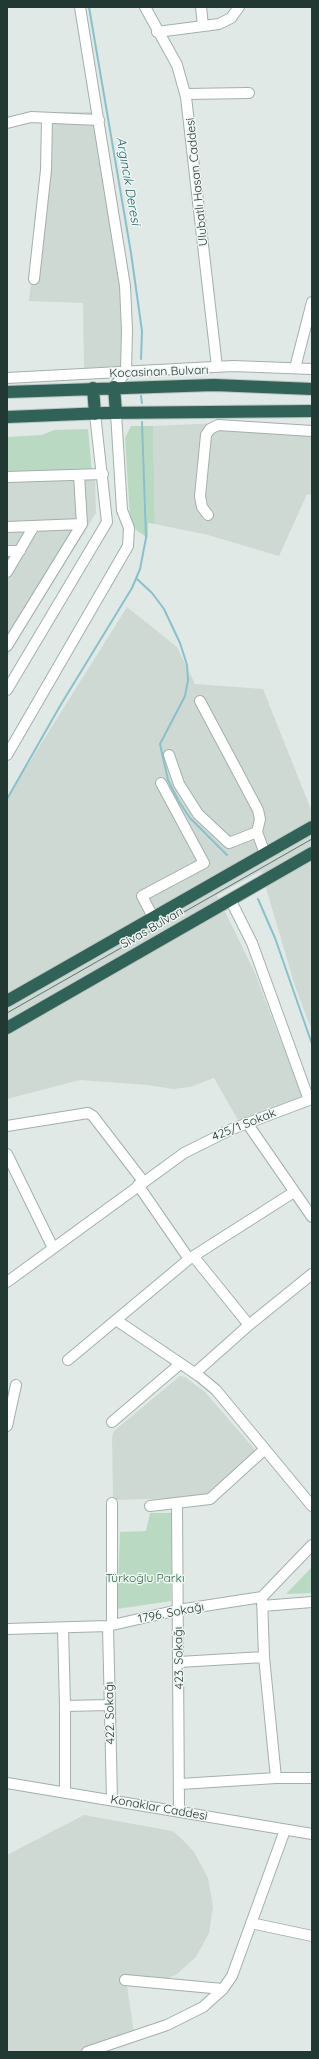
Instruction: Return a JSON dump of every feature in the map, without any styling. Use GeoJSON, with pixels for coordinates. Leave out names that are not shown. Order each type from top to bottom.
{"type":"FeatureCollection","features":[{"type":"Feature","properties":{"kind":"highway","name":"Kocasinan Bulvarı"},"geometry":{"type":"LineString","coordinates":[[7,392],[214,384],[312,389]]}},
{"type":"Feature","properties":{"kind":"highway"},"geometry":{"type":"LineString","coordinates":[[114,387],[116,413]]}},
{"type":"Feature","properties":{"kind":"highway"},"geometry":{"type":"LineString","coordinates":[[94,388],[95,414]]}},
{"type":"Feature","properties":{"kind":"highway"},"geometry":{"type":"LineString","coordinates":[[7,417],[116,413],[311,411]]}},
{"type":"Feature","properties":{"kind":"highway","name":"Sivas Bulvarı"},"geometry":{"type":"LineString","coordinates":[[7,1000],[312,827]]}},
{"type":"Feature","properties":{"kind":"highway","name":"Sivas Bulvarı"},"geometry":{"type":"LineString","coordinates":[[7,1028],[312,853]]}},
{"type":"Feature","properties":{"kind":"street"},"geometry":{"type":"LineString","coordinates":[[80,7],[125,286],[127,330],[126,372],[114,387]]}},
{"type":"Feature","properties":{"kind":"street","name":"Ulubatlı Hasan Caddesi"},"geometry":{"type":"LineString","coordinates":[[145,7],[157,32],[177,65],[186,94],[217,367]]}},
{"type":"Feature","properties":{"kind":"street"},"geometry":{"type":"LineString","coordinates":[[201,7],[203,26]]}},
{"type":"Feature","properties":{"kind":"street"},"geometry":{"type":"LineString","coordinates":[[157,32],[219,24],[228,21],[239,7]]}},
{"type":"Feature","properties":{"kind":"street"},"geometry":{"type":"LineString","coordinates":[[186,94],[249,93]]}},
{"type":"Feature","properties":{"kind":"street"},"geometry":{"type":"LineString","coordinates":[[7,123],[30,117],[99,120]]}},
{"type":"Feature","properties":{"kind":"street"},"geometry":{"type":"LineString","coordinates":[[34,279],[46,170],[47,118]]}},
{"type":"Feature","properties":{"kind":"street"},"geometry":{"type":"LineString","coordinates":[[295,368],[312,302]]}},
{"type":"Feature","properties":{"kind":"street"},"geometry":{"type":"LineString","coordinates":[[7,378],[217,367],[312,369]]}},
{"type":"Feature","properties":{"kind":"street"},"geometry":{"type":"LineString","coordinates":[[224,412],[228,426]]}},
{"type":"Feature","properties":{"kind":"street"},"geometry":{"type":"LineString","coordinates":[[7,755],[126,550],[129,532],[122,510],[116,413]]}},
{"type":"Feature","properties":{"kind":"street"},"geometry":{"type":"LineString","coordinates":[[7,690],[107,522],[103,474],[95,414]]}},
{"type":"Feature","properties":{"kind":"street"},"geometry":{"type":"LineString","coordinates":[[208,515],[202,507],[200,496],[206,435],[210,429],[215,426],[228,426],[312,431]]}},
{"type":"Feature","properties":{"kind":"street"},"geometry":{"type":"LineString","coordinates":[[7,477],[103,474]]}},
{"type":"Feature","properties":{"kind":"street"},"geometry":{"type":"LineString","coordinates":[[7,646],[82,524],[79,475]]}},
{"type":"Feature","properties":{"kind":"street"},"geometry":{"type":"LineString","coordinates":[[106,517],[124,516]]}},
{"type":"Feature","properties":{"kind":"street"},"geometry":{"type":"LineString","coordinates":[[7,526],[82,524]]}},
{"type":"Feature","properties":{"kind":"street"},"geometry":{"type":"LineString","coordinates":[[7,572],[34,526]]}},
{"type":"Feature","properties":{"kind":"street"},"geometry":{"type":"LineString","coordinates":[[7,551],[20,550]]}},
{"type":"Feature","properties":{"kind":"street"},"geometry":{"type":"LineString","coordinates":[[200,701],[258,810],[260,819],[257,832],[265,854]]}},
{"type":"Feature","properties":{"kind":"street"},"geometry":{"type":"LineString","coordinates":[[169,755],[179,784],[190,804],[229,843],[257,832]]}},
{"type":"Feature","properties":{"kind":"street"},"geometry":{"type":"LineString","coordinates":[[153,917],[142,896],[204,863],[161,783]]}},
{"type":"Feature","properties":{"kind":"street","name":"425/1 Sokak"},"geometry":{"type":"LineString","coordinates":[[7,1282],[140,1183],[190,1149],[247,1123],[310,1104],[252,943],[230,899]]}},
{"type":"Feature","properties":{"kind":"street"},"geometry":{"type":"LineString","coordinates":[[7,994],[27,989]]}},
{"type":"Feature","properties":{"kind":"street"},"geometry":{"type":"LineString","coordinates":[[7,1126],[88,1113],[93,1116],[192,1258],[249,1325]]}},
{"type":"Feature","properties":{"kind":"street"},"geometry":{"type":"LineString","coordinates":[[247,1123],[312,1217]]}},
{"type":"Feature","properties":{"kind":"street"},"geometry":{"type":"LineString","coordinates":[[7,1154],[53,1248]]}},
{"type":"Feature","properties":{"kind":"street"},"geometry":{"type":"LineString","coordinates":[[68,1360],[192,1258],[294,1192]]}},
{"type":"Feature","properties":{"kind":"street"},"geometry":{"type":"LineString","coordinates":[[195,1373],[249,1325],[312,1274]]}},
{"type":"Feature","properties":{"kind":"street"},"geometry":{"type":"LineString","coordinates":[[116,1320],[195,1373],[216,1390],[312,1506]]}},
{"type":"Feature","properties":{"kind":"street"},"geometry":{"type":"LineString","coordinates":[[112,1422],[180,1364]]}},
{"type":"Feature","properties":{"kind":"street"},"geometry":{"type":"LineString","coordinates":[[7,1426],[16,1385]]}},
{"type":"Feature","properties":{"kind":"street"},"geometry":{"type":"LineString","coordinates":[[150,1506],[210,1499],[265,1448]]}},
{"type":"Feature","properties":{"kind":"street","name":"422. Sokağı"},"geometry":{"type":"LineString","coordinates":[[112,1503],[110,1626],[112,1800]]}},
{"type":"Feature","properties":{"kind":"street","name":"423. Sokağı"},"geometry":{"type":"LineString","coordinates":[[177,1503],[179,1812]]}},
{"type":"Feature","properties":{"kind":"street"},"geometry":{"type":"LineString","coordinates":[[276,1778],[264,1658],[262,1601],[312,1545]]}},
{"type":"Feature","properties":{"kind":"street","name":"1796. Sokağı"},"geometry":{"type":"LineString","coordinates":[[7,1629],[110,1626],[178,1610],[262,1601],[312,1602]]}},
{"type":"Feature","properties":{"kind":"street"},"geometry":{"type":"LineString","coordinates":[[63,1628],[65,1793]]}},
{"type":"Feature","properties":{"kind":"street"},"geometry":{"type":"LineString","coordinates":[[179,1662],[264,1658]]}},
{"type":"Feature","properties":{"kind":"street"},"geometry":{"type":"LineString","coordinates":[[65,1706],[110,1705]]}},
{"type":"Feature","properties":{"kind":"street"},"geometry":{"type":"LineString","coordinates":[[180,1784],[276,1778],[312,1778]]}},
{"type":"Feature","properties":{"kind":"street","name":"Konaklar Caddesi"},"geometry":{"type":"LineString","coordinates":[[7,1783],[312,1834]]}},
{"type":"Feature","properties":{"kind":"street"},"geometry":{"type":"LineString","coordinates":[[87,2052],[167,2025],[203,2007],[223,1989],[232,1976],[285,1830]]}},
{"type":"Feature","properties":{"kind":"street"},"geometry":{"type":"LineString","coordinates":[[251,1924],[312,1936]]}},
{"type":"Feature","properties":{"kind":"street"},"geometry":{"type":"LineString","coordinates":[[125,1980],[223,1989]]}},
{"type":"Feature","properties":{"kind":"shaded area"},"geometry":{"type":"Polygon","coordinates":[[[44,112],[97,112],[114,206],[126,366],[84,368],[83,303],[29,301],[42,171],[44,112]]]}},
{"type":"Feature","properties":{"kind":"shaded area"},"geometry":{"type":"Polygon","coordinates":[[[243,422],[312,427],[312,495],[307,494],[279,556],[208,535],[155,524],[153,426],[243,422]]]}},
{"type":"Feature","properties":{"kind":"shaded area"},"geometry":{"type":"Polygon","coordinates":[[[95,478],[96,513],[7,657],[7,480],[95,478]]]}},
{"type":"Feature","properties":{"kind":"shaded area"},"geometry":{"type":"Polygon","coordinates":[[[127,607],[177,647],[195,684],[263,689],[312,812],[312,1031],[295,986],[261,871],[217,895],[255,973],[302,1097],[238,1120],[214,1078],[190,1087],[173,1089],[148,1085],[80,1080],[7,1099],[7,798],[127,607]]]}},
{"type":"Feature","properties":{"kind":"shaded area"},"geometry":{"type":"Polygon","coordinates":[[[180,1376],[185,1377],[205,1392],[257,1452],[206,1497],[113,1500],[112,1437],[114,1431],[180,1376]]]}},
{"type":"Feature","properties":{"kind":"shaded area"},"geometry":{"type":"Polygon","coordinates":[[[84,1815],[172,1831],[180,1837],[194,1852],[208,1878],[213,1907],[209,1933],[196,1957],[177,1974],[161,1982],[144,1986],[127,1986],[135,2039],[86,2052],[7,2052],[7,1855],[84,1815]]]}},
{"type":"Feature","properties":{"kind":"green space"},"geometry":{"type":"Polygon","coordinates":[[[131,426],[153,426],[155,524],[148,523],[148,538],[136,530],[130,517],[125,438],[131,426]]]}},
{"type":"Feature","properties":{"kind":"green space"},"geometry":{"type":"Polygon","coordinates":[[[88,429],[92,473],[7,476],[7,437],[42,435],[54,430],[88,429]]]}},
{"type":"Feature","properties":{"kind":"green space","name":"Türkoğlu Parkı"},"geometry":{"type":"Polygon","coordinates":[[[150,1513],[172,1513],[171,1601],[117,1609],[120,1532],[146,1531],[150,1513]]]}},
{"type":"Feature","properties":{"kind":"green space"},"geometry":{"type":"Polygon","coordinates":[[[312,1567],[312,1593],[286,1594],[312,1567]]]}},
{"type":"Feature","properties":{"kind":"waterway","name":"Argıncık Deresi"},"geometry":{"type":"LineString","coordinates":[[89,7],[131,253],[142,331],[141,359]]}},
{"type":"Feature","properties":{"kind":"waterway"},"geometry":{"type":"LineString","coordinates":[[141,396],[142,403]]}},
{"type":"Feature","properties":{"kind":"waterway"},"geometry":{"type":"LineString","coordinates":[[7,799],[60,706],[132,588],[140,569],[146,538],[142,422]]}},
{"type":"Feature","properties":{"kind":"waterway"},"geometry":{"type":"LineString","coordinates":[[137,579],[152,593],[164,609],[180,643],[187,665],[188,680],[185,696],[160,744],[168,780],[178,800],[190,818],[227,855]]}},
{"type":"Feature","properties":{"kind":"waterway"},"geometry":{"type":"LineString","coordinates":[[258,899],[275,938],[312,1044]]}},
{"type":"Feature","properties":{"kind":"tram line"},"geometry":{"type":"LineString","coordinates":[[7,1013],[312,839]]}}]}
